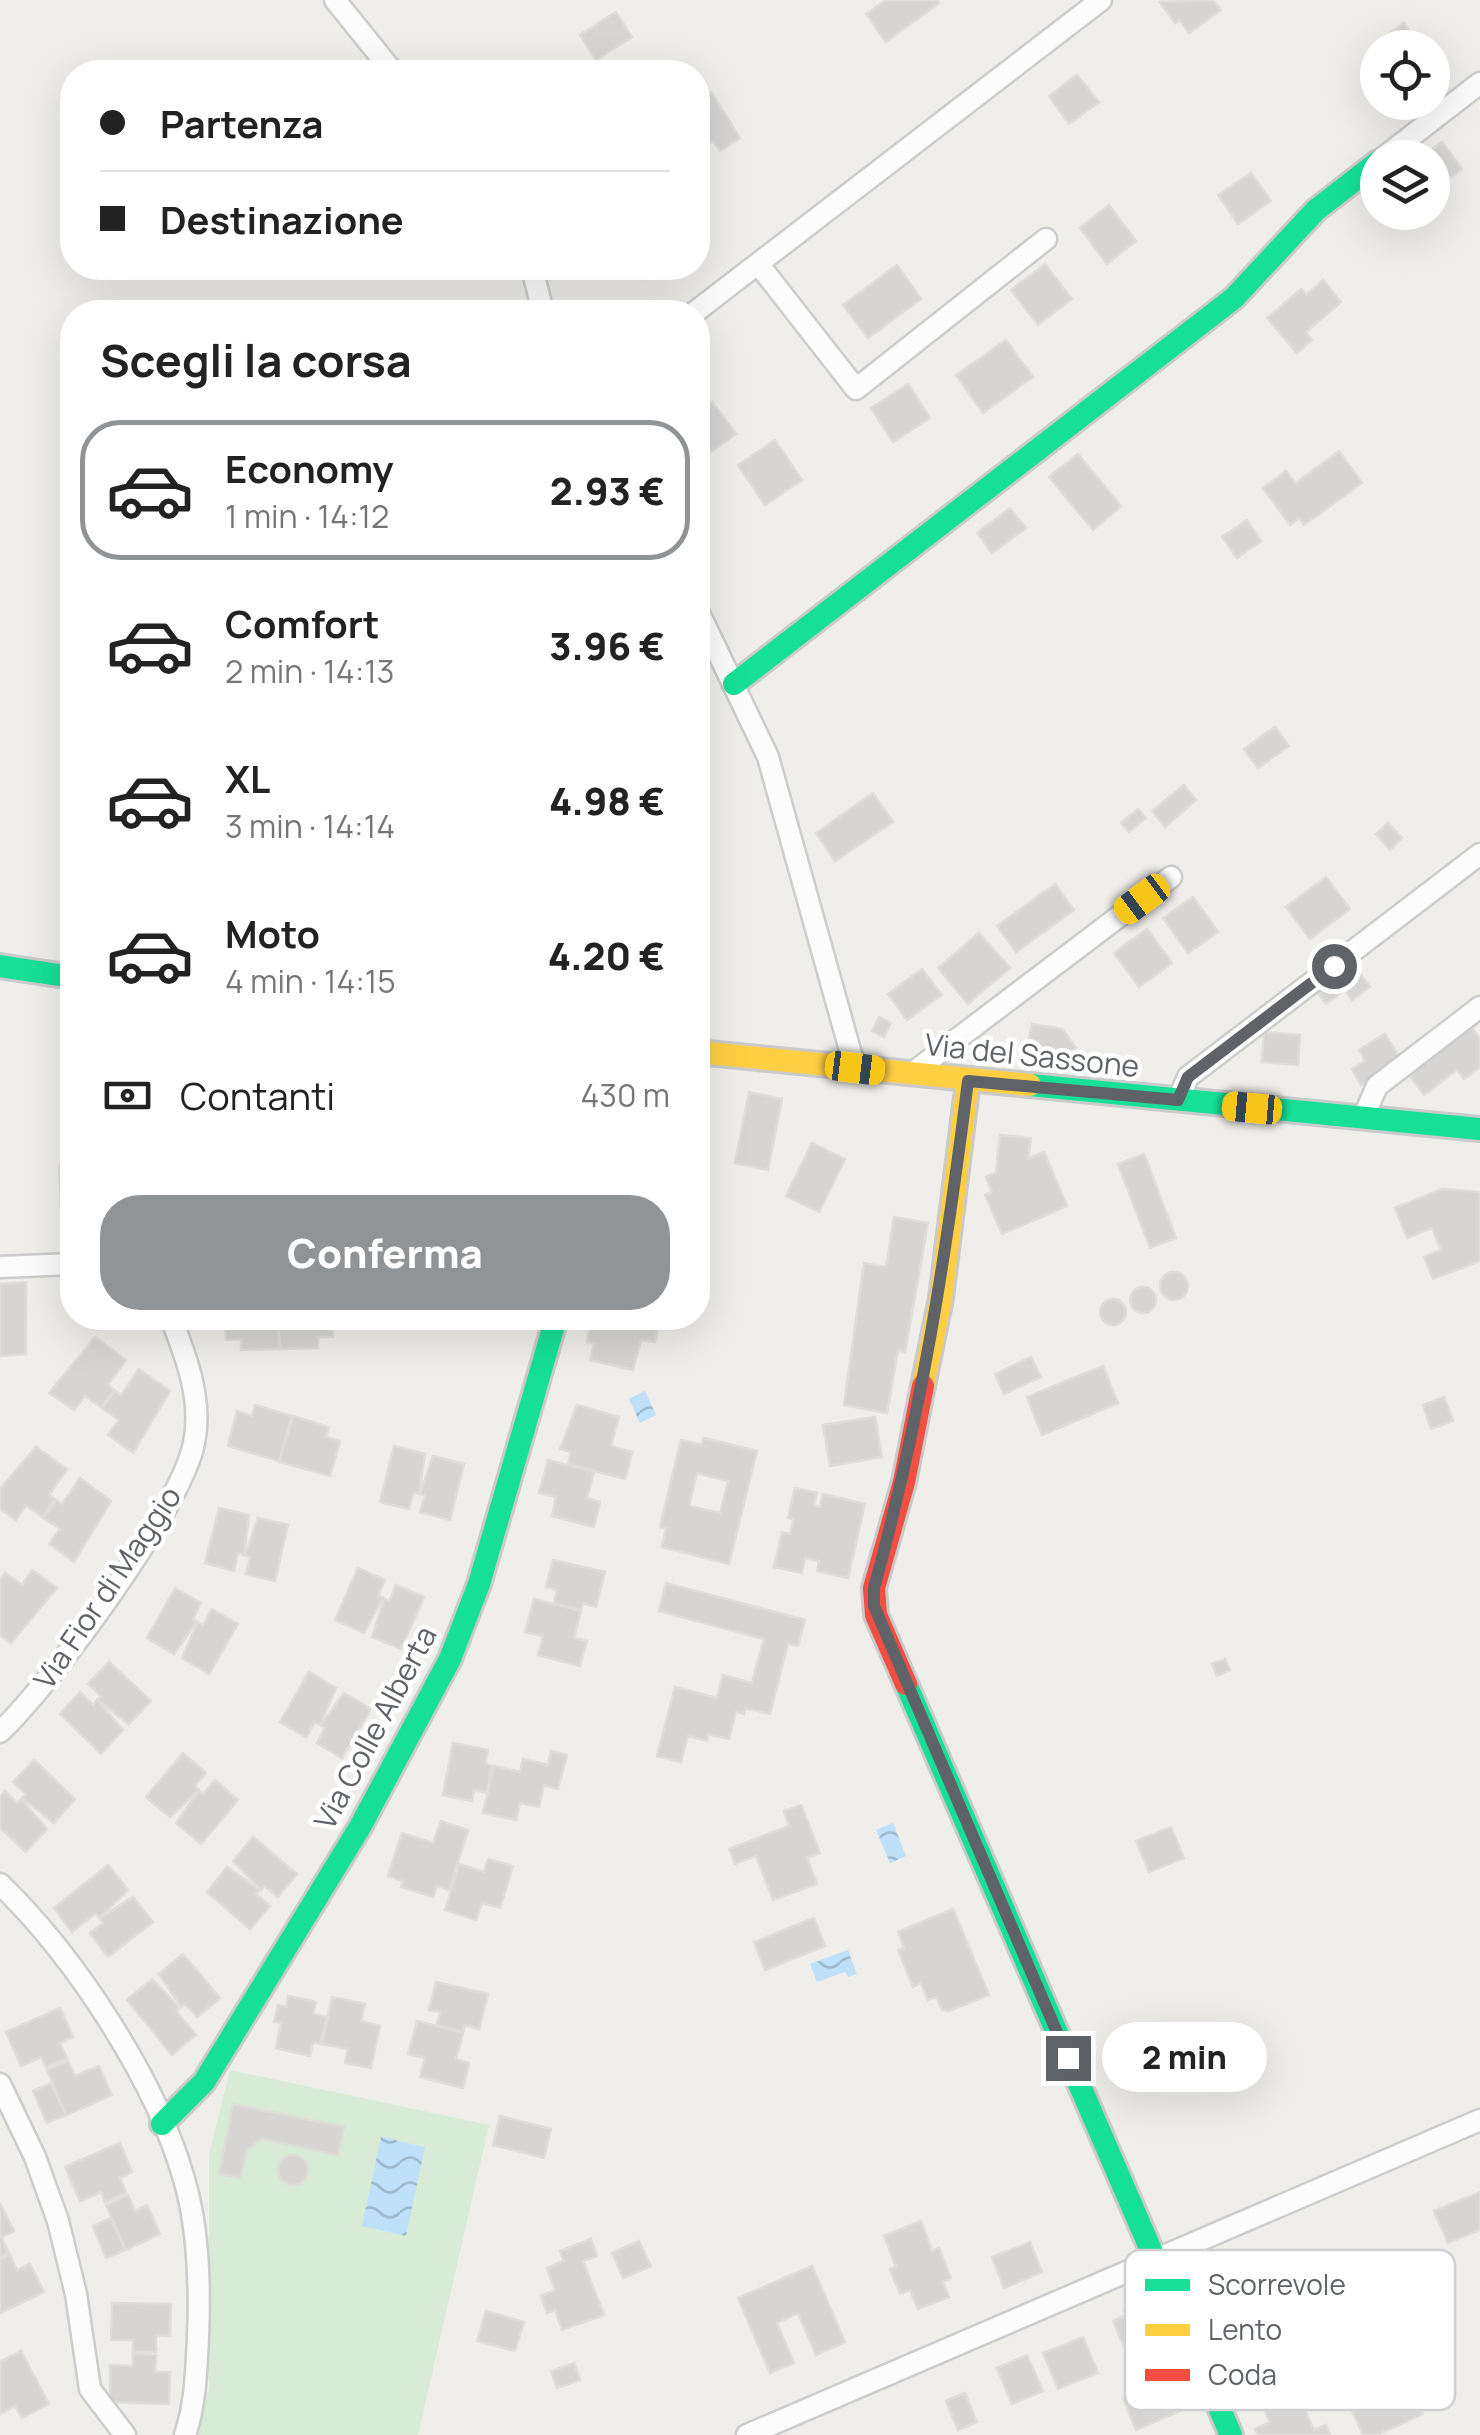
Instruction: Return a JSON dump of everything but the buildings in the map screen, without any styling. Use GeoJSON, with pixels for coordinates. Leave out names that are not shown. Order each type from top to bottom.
{"type":"FeatureCollection","features":[{"type":"Feature","properties":{"kind":"street"},"geometry":{"type":"LineString","coordinates":[[335,0],[384,60]]}},
{"type":"Feature","properties":{"kind":"street"},"geometry":{"type":"LineString","coordinates":[[710,302],[1102,0]]}},
{"type":"Feature","properties":{"kind":"street"},"geometry":{"type":"LineString","coordinates":[[1406,140],[1480,83]]}},
{"type":"Feature","properties":{"kind":"street"},"geometry":{"type":"LineString","coordinates":[[734,684],[1234,298],[1316,210],[1360,176]]}},
{"type":"Feature","properties":{"kind":"street"},"geometry":{"type":"LineString","coordinates":[[758,266],[856,389],[1046,239]]}},
{"type":"Feature","properties":{"kind":"street"},"geometry":{"type":"LineString","coordinates":[[710,636],[762,740],[786,810],[855,1068]]}},
{"type":"Feature","properties":{"kind":"street"},"geometry":{"type":"LineString","coordinates":[[1178,1100],[1188,1077],[1480,854]]}},
{"type":"Feature","properties":{"kind":"street"},"geometry":{"type":"LineString","coordinates":[[911,1074],[1172,877]]}},
{"type":"Feature","properties":{"kind":"street"},"geometry":{"type":"LineString","coordinates":[[0,966],[60,974]]}},
{"type":"Feature","properties":{"kind":"street"},"geometry":{"type":"LineString","coordinates":[[1363,1118],[1377,1086],[1480,1007]]}},
{"type":"Feature","properties":{"kind":"street","name":"Via del Sassone"},"geometry":{"type":"LineString","coordinates":[[710,1053],[1480,1129]]}},
{"type":"Feature","properties":{"kind":"street"},"geometry":{"type":"LineString","coordinates":[[968,1081],[935,1332],[904,1482],[874,1588],[874,1606],[1153,2250]]}},
{"type":"Feature","properties":{"kind":"street"},"geometry":{"type":"LineString","coordinates":[[0,1266],[60,1264]]}},
{"type":"Feature","properties":{"kind":"street","name":"Via Fior di Maggio"},"geometry":{"type":"LineString","coordinates":[[0,1732],[28,1705],[145,1542],[183,1479],[195,1442],[196,1400],[174,1330]]}},
{"type":"Feature","properties":{"kind":"street","name":"Via Colle Alberta"},"geometry":{"type":"LineString","coordinates":[[162,2124],[204,2082],[360,1826],[450,1660],[479,1584],[553,1330]]}},
{"type":"Feature","properties":{"kind":"street"},"geometry":{"type":"LineString","coordinates":[[0,1884],[78,1974],[162,2124],[184,2179],[200,2297],[196,2398],[185,2435]]}},
{"type":"Feature","properties":{"kind":"street"},"geometry":{"type":"LineString","coordinates":[[0,2084],[35,2157],[58,2221],[76,2294],[90,2389],[124,2435]]}},
{"type":"Feature","properties":{"kind":"street"},"geometry":{"type":"LineString","coordinates":[[1175,2250],[1480,2120]]}},
{"type":"Feature","properties":{"kind":"street"},"geometry":{"type":"LineString","coordinates":[[747,2435],[1125,2271]]}},
{"type":"Feature","properties":{"kind":"street"},"geometry":{"type":"LineString","coordinates":[[1220,2410],[1231,2435]]}},
{"type":"Feature","properties":{"kind":"green space"},"geometry":{"type":"Polygon","coordinates":[[[230,2070],[489,2125],[418,2435],[197,2435],[209,2389],[209,2154],[230,2070]]]}},
{"type":"Feature","properties":{"kind":"water"},"geometry":{"type":"Polygon","coordinates":[[[645,1391],[656,1415],[640,1423],[629,1399],[645,1391]]]}},
{"type":"Feature","properties":{"kind":"water"},"geometry":{"type":"Polygon","coordinates":[[[893,1823],[906,1856],[890,1863],[876,1830],[893,1823]]]}},
{"type":"Feature","properties":{"kind":"water"},"geometry":{"type":"Polygon","coordinates":[[[848,1950],[857,1974],[848,1977],[845,1972],[817,1982],[810,1964],[848,1950]]]}},
{"type":"Feature","properties":{"kind":"water"},"geometry":{"type":"Polygon","coordinates":[[[381,2137],[425,2147],[406,2236],[362,2226],[381,2137]]]}},
{"type":"Feature","properties":{"kind":"traffic: fast"},"geometry":{"type":"LineString","coordinates":[[734,684],[1234,298],[1316,210],[1360,176]]}},
{"type":"Feature","properties":{"kind":"traffic: fast"},"geometry":{"type":"LineString","coordinates":[[0,966],[60,975]]}},
{"type":"Feature","properties":{"kind":"traffic: fast"},"geometry":{"type":"LineString","coordinates":[[1030,1085],[1480,1129]]}},
{"type":"Feature","properties":{"kind":"traffic: fast"},"geometry":{"type":"LineString","coordinates":[[162,2124],[204,2082],[360,1827],[450,1659],[479,1584],[553,1330]]}},
{"type":"Feature","properties":{"kind":"traffic: fast"},"geometry":{"type":"LineString","coordinates":[[906,1684],[1151,2250]]}},
{"type":"Feature","properties":{"kind":"traffic: fast"},"geometry":{"type":"LineString","coordinates":[[1220,2410],[1231,2435]]}},
{"type":"Feature","properties":{"kind":"traffic: slow"},"geometry":{"type":"LineString","coordinates":[[710,1053],[1030,1085]]}},
{"type":"Feature","properties":{"kind":"traffic: slow"},"geometry":{"type":"LineString","coordinates":[[923,1386],[941,1298],[968,1081]]}},
{"type":"Feature","properties":{"kind":"traffic: jam"},"geometry":{"type":"LineString","coordinates":[[906,1684],[876,1615],[874,1588],[904,1482],[923,1386]]}},
{"type":"Feature","properties":{"kind":"route"},"geometry":{"type":"LineString","coordinates":[[1068,2058],[874,1606],[874,1588],[904,1482],[935,1332],[968,1081],[1178,1100],[1188,1077],[1334,966]]}}]}
